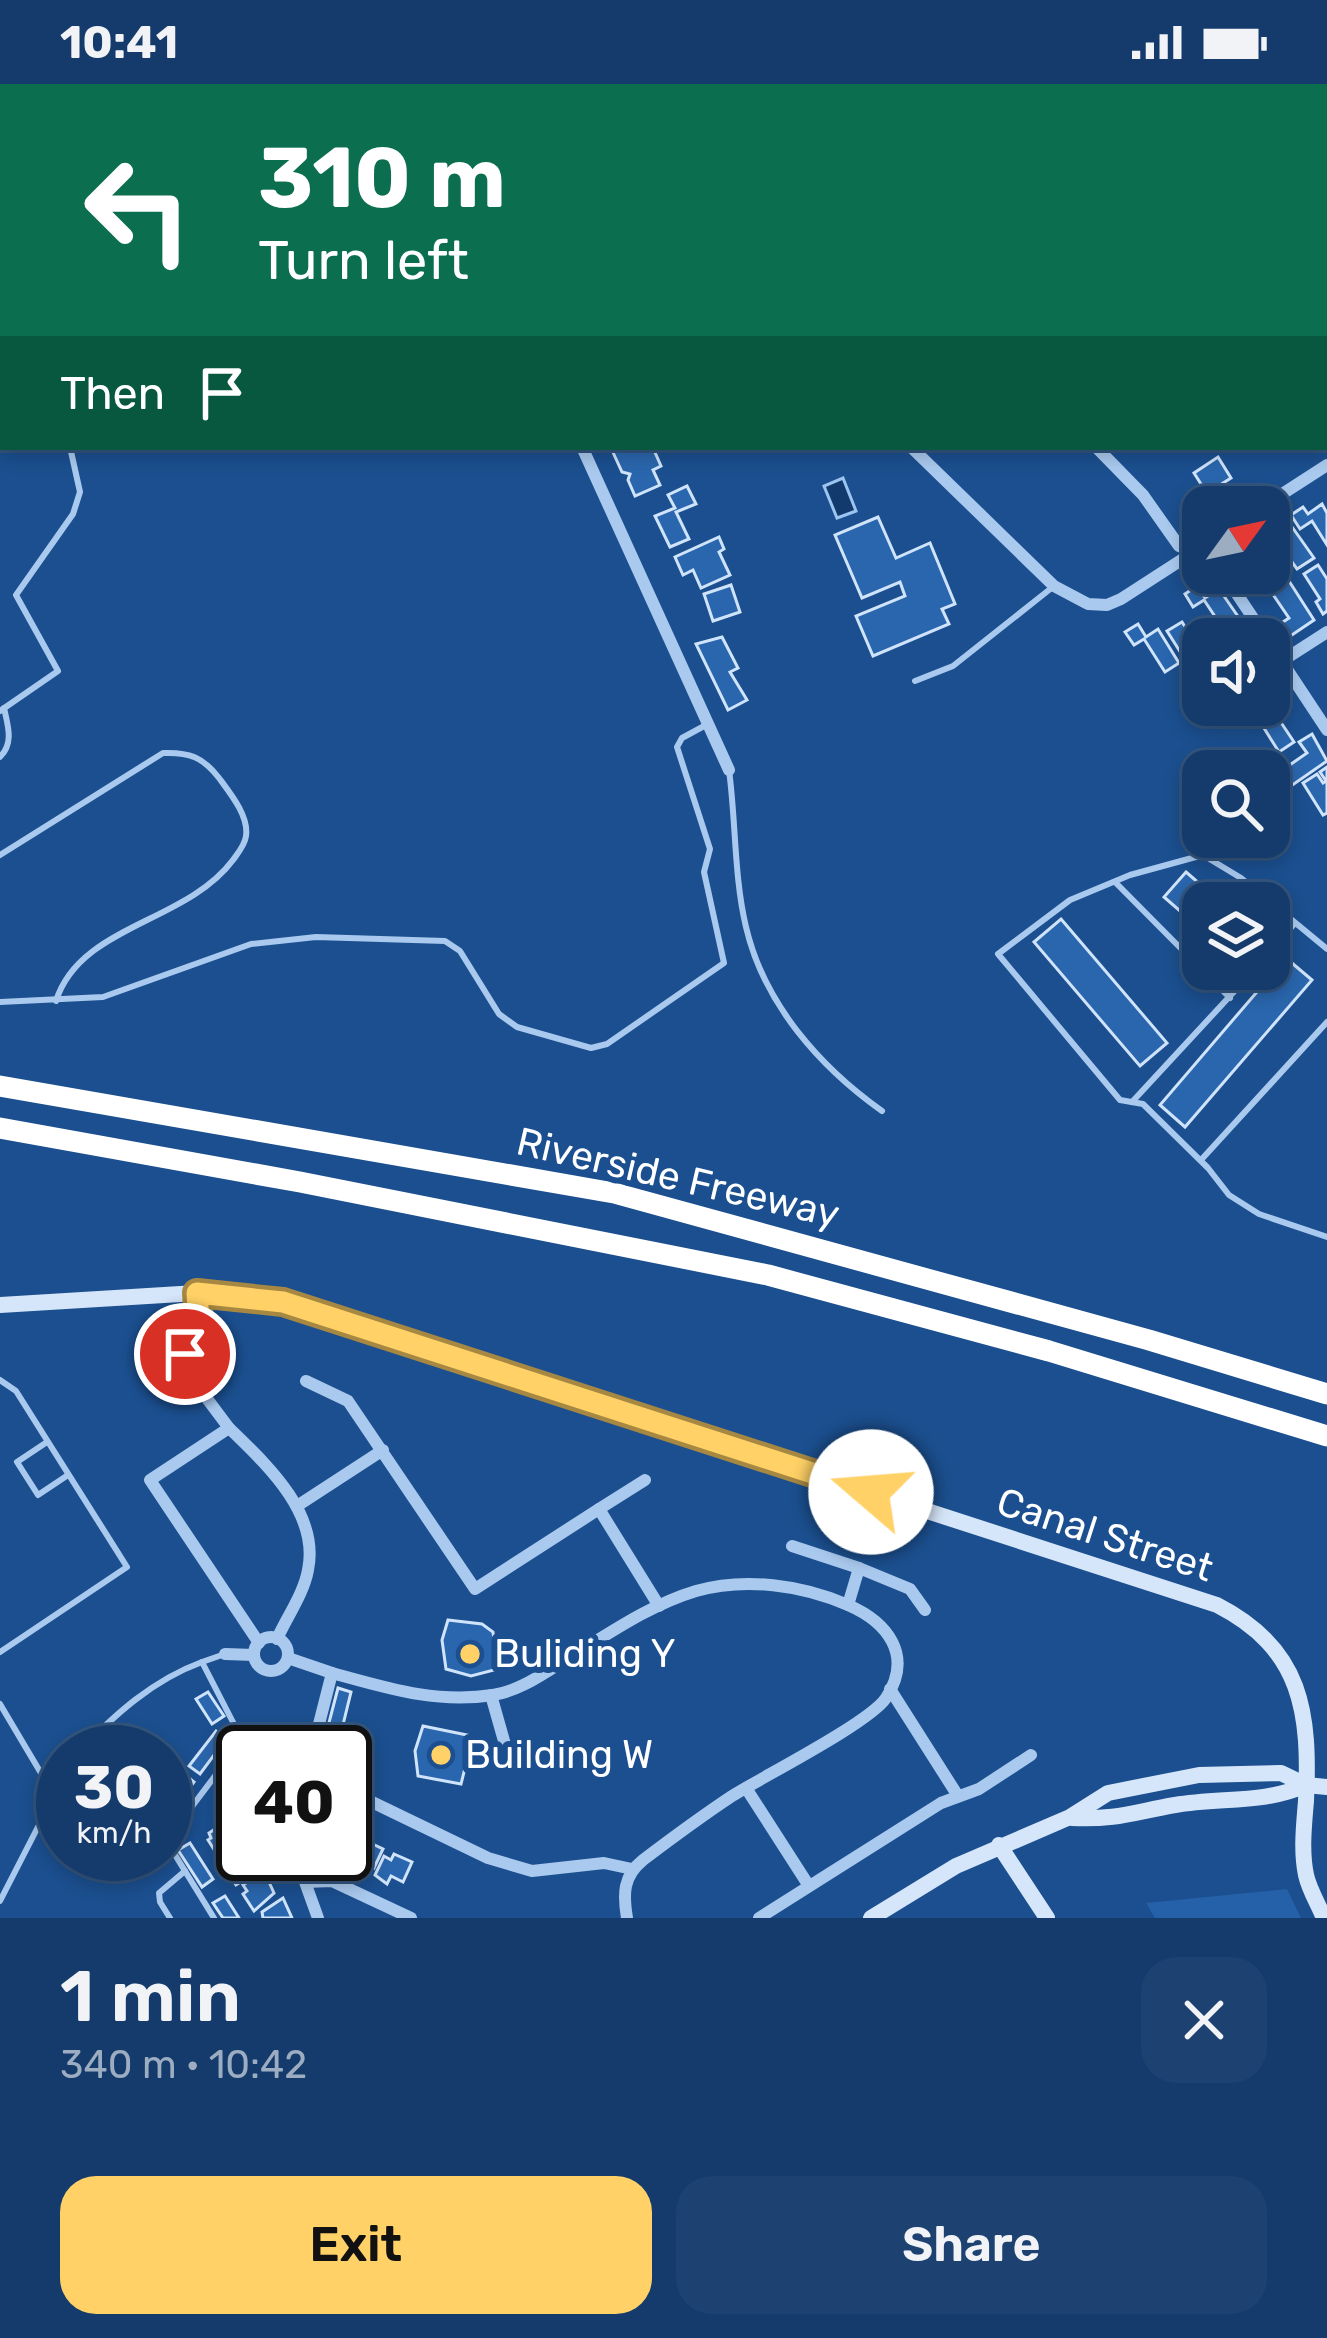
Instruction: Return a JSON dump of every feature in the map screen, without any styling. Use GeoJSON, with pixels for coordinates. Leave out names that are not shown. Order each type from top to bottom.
{"type":"FeatureCollection","features":[{"type":"Feature","properties":{"kind":"highway","name":"Riverside Freeway"},"geometry":{"type":"LineString","coordinates":[[0,1086],[614,1193],[1126,1333],[1327,1394]]}},
{"type":"Feature","properties":{"kind":"highway","name":"Riverside Freeway"},"geometry":{"type":"LineString","coordinates":[[0,1127],[768,1275],[1049,1351],[1327,1436]]}},
{"type":"Feature","properties":{"kind":"street"},"geometry":{"type":"LineString","coordinates":[[583,450],[729,770]]}},
{"type":"Feature","properties":{"kind":"street"},"geometry":{"type":"LineString","coordinates":[[914,450],[1054,586],[1088,604],[1107,605],[1182,561]]}},
{"type":"Feature","properties":{"kind":"street"},"geometry":{"type":"LineString","coordinates":[[1099,450],[1143,495],[1182,547]]}},
{"type":"Feature","properties":{"kind":"street"},"geometry":{"type":"LineString","coordinates":[[1290,489],[1327,465]]}},
{"type":"Feature","properties":{"kind":"street"},"geometry":{"type":"LineString","coordinates":[[1290,656],[1327,632]]}},
{"type":"Feature","properties":{"kind":"street"},"geometry":{"type":"LineString","coordinates":[[1290,673],[1327,730]]}},
{"type":"Feature","properties":{"kind":"street"},"geometry":{"type":"LineString","coordinates":[[197,1293],[200,1338],[213,1363],[205,1396]]}},
{"type":"Feature","properties":{"kind":"street","name":"Canal Street"},"geometry":{"type":"LineString","coordinates":[[0,1305],[197,1293],[283,1302],[1217,1605],[1258,1632],[1294,1678],[1306,1720],[1303,1844],[1307,1878],[1324,1918]]}},
{"type":"Feature","properties":{"kind":"street"},"geometry":{"type":"LineString","coordinates":[[200,1338],[187,1345],[184,1368],[191,1388],[205,1396],[297,1506],[309,1534],[308,1570],[278,1639],[256,1649],[225,1654]]}},
{"type":"Feature","properties":{"kind":"street"},"geometry":{"type":"LineString","coordinates":[[305,1381],[348,1400],[475,1589],[645,1480]]}},
{"type":"Feature","properties":{"kind":"street"},"geometry":{"type":"LineString","coordinates":[[230,1428],[150,1480],[256,1649],[258,1665],[273,1672],[288,1658],[286,1646],[278,1639]]}},
{"type":"Feature","properties":{"kind":"street"},"geometry":{"type":"LineString","coordinates":[[297,1506],[383,1450]]}},
{"type":"Feature","properties":{"kind":"street"},"geometry":{"type":"LineString","coordinates":[[599,1509],[659,1606]]}},
{"type":"Feature","properties":{"kind":"street"},"geometry":{"type":"LineString","coordinates":[[792,1546],[910,1589],[925,1610]]}},
{"type":"Feature","properties":{"kind":"street"},"geometry":{"type":"LineString","coordinates":[[848,1605],[859,1568]]}},
{"type":"Feature","properties":{"kind":"street"},"geometry":{"type":"LineString","coordinates":[[288,1658],[437,1699],[516,1690],[659,1606],[699,1590],[799,1587],[873,1616],[887,1630],[896,1654],[885,1700],[865,1717],[746,1787],[632,1869],[622,1893],[627,1918]]}},
{"type":"Feature","properties":{"kind":"street"},"geometry":{"type":"LineString","coordinates":[[320,1725],[332,1673]]}},
{"type":"Feature","properties":{"kind":"street"},"geometry":{"type":"LineString","coordinates":[[890,1689],[958,1796]]}},
{"type":"Feature","properties":{"kind":"street"},"geometry":{"type":"LineString","coordinates":[[491,1695],[508,1755]]}},
{"type":"Feature","properties":{"kind":"street"},"geometry":{"type":"LineString","coordinates":[[759,1918],[1031,1755]]}},
{"type":"Feature","properties":{"kind":"street"},"geometry":{"type":"LineString","coordinates":[[871,1918],[999,1844],[1070,1817],[1108,1793],[1199,1775],[1281,1773],[1306,1785],[1327,1787]]}},
{"type":"Feature","properties":{"kind":"street"},"geometry":{"type":"LineString","coordinates":[[1070,1817],[1113,1820],[1178,1804],[1278,1798],[1306,1785]]}},
{"type":"Feature","properties":{"kind":"street"},"geometry":{"type":"LineString","coordinates":[[746,1787],[809,1886]]}},
{"type":"Feature","properties":{"kind":"street"},"geometry":{"type":"LineString","coordinates":[[372,1802],[488,1858],[532,1870],[604,1863],[632,1869]]}},
{"type":"Feature","properties":{"kind":"street"},"geometry":{"type":"LineString","coordinates":[[999,1844],[1047,1918]]}},
{"type":"Feature","properties":{"kind":"street"},"geometry":{"type":"LineString","coordinates":[[318,1918],[305,1882],[332,1881],[411,1918]]}},
{"type":"Feature","properties":{"kind":"lane"},"geometry":{"type":"LineString","coordinates":[[0,757],[10,732],[2,710],[58,671],[16,595],[73,514],[80,492],[71,450]]}},
{"type":"Feature","properties":{"kind":"lane"},"geometry":{"type":"LineString","coordinates":[[915,681],[952,666],[1054,586]]}},
{"type":"Feature","properties":{"kind":"lane"},"geometry":{"type":"LineString","coordinates":[[0,1002],[103,997],[251,944],[316,937],[445,941],[460,951],[499,1014],[517,1027],[591,1048],[607,1044],[724,963],[704,872],[710,849],[677,747],[682,738],[708,724]]}},
{"type":"Feature","properties":{"kind":"lane"},"geometry":{"type":"LineString","coordinates":[[0,855],[163,752],[194,754],[224,786],[245,822],[247,837],[241,850],[206,890],[82,957],[66,975],[56,1001]]}},
{"type":"Feature","properties":{"kind":"lane"},"geometry":{"type":"LineString","coordinates":[[729,770],[741,896],[758,964],[782,1009],[823,1062],[843,1084],[882,1111]]}},
{"type":"Feature","properties":{"kind":"lane"},"geometry":{"type":"LineString","coordinates":[[1327,949],[1241,878],[1203,855],[1114,882],[1055,908],[998,954],[1120,1100],[1143,1104],[1201,1160],[1229,1195],[1259,1214],[1327,1237]]}},
{"type":"Feature","properties":{"kind":"lane"},"geometry":{"type":"LineString","coordinates":[[1114,882],[1230,998]]}},
{"type":"Feature","properties":{"kind":"lane"},"geometry":{"type":"LineString","coordinates":[[1290,928],[1295,922]]}},
{"type":"Feature","properties":{"kind":"lane"},"geometry":{"type":"LineString","coordinates":[[1132,1102],[1237,990]]}},
{"type":"Feature","properties":{"kind":"lane"},"geometry":{"type":"LineString","coordinates":[[1201,1160],[1327,1022]]}},
{"type":"Feature","properties":{"kind":"lane"},"geometry":{"type":"LineString","coordinates":[[0,1380],[16,1390],[127,1567],[0,1652]]}},
{"type":"Feature","properties":{"kind":"lane"},"geometry":{"type":"LineString","coordinates":[[47,1442],[17,1462],[38,1495],[68,1475]]}},
{"type":"Feature","properties":{"kind":"lane"},"geometry":{"type":"LineString","coordinates":[[105,1725],[123,1707],[181,1670],[225,1654]]}},
{"type":"Feature","properties":{"kind":"lane"},"geometry":{"type":"LineString","coordinates":[[192,1806],[218,1772],[237,1730],[202,1661]]}},
{"type":"Feature","properties":{"kind":"lane"},"geometry":{"type":"LineString","coordinates":[[0,1705],[36,1765]]}},
{"type":"Feature","properties":{"kind":"lane"},"geometry":{"type":"LineString","coordinates":[[0,1901],[36,1829]]}},
{"type":"Feature","properties":{"kind":"lane"},"geometry":{"type":"LineString","coordinates":[[170,1918],[159,1893],[173,1881]]}},
{"type":"Feature","properties":{"kind":"lane"},"geometry":{"type":"LineString","coordinates":[[192,1881],[214,1918]]}},
{"type":"Feature","properties":{"kind":"shaded area"},"geometry":{"type":"Polygon","coordinates":[[[843,478],[856,511],[837,518],[824,486],[843,478]]]}},
{"type":"Feature","properties":{"kind":"shaded area"},"geometry":{"type":"Polygon","coordinates":[[[1287,1889],[1301,1918],[1155,1918],[1146,1903],[1287,1889]]]}},
{"type":"Feature","properties":{"kind":"building"},"geometry":{"type":"Polygon","coordinates":[[[612,450],[654,450],[661,466],[653,470],[660,485],[635,496],[630,474],[622,472],[612,450]]]}},
{"type":"Feature","properties":{"kind":"building"},"geometry":{"type":"Polygon","coordinates":[[[1218,457],[1231,478],[1221,486],[1202,486],[1194,473],[1218,457]]]}},
{"type":"Feature","properties":{"kind":"building"},"geometry":{"type":"Polygon","coordinates":[[[687,486],[696,504],[676,512],[689,539],[670,547],[655,516],[675,508],[668,495],[687,486]]]}},
{"type":"Feature","properties":{"kind":"building"},"geometry":{"type":"Polygon","coordinates":[[[1322,504],[1327,513],[1327,545],[1312,521],[1300,529],[1291,515],[1303,507],[1308,514],[1322,504]]]}},
{"type":"Feature","properties":{"kind":"building"},"geometry":{"type":"Polygon","coordinates":[[[878,517],[896,558],[930,543],[955,604],[942,609],[949,624],[873,656],[856,616],[905,596],[900,582],[862,598],[835,535],[878,517]]]}},
{"type":"Feature","properties":{"kind":"building"},"geometry":{"type":"Polygon","coordinates":[[[1290,524],[1314,558],[1297,569],[1290,559],[1290,524]]]}},
{"type":"Feature","properties":{"kind":"building"},"geometry":{"type":"Polygon","coordinates":[[[719,537],[724,549],[719,552],[730,575],[701,588],[693,570],[683,575],[675,557],[719,537]]]}},
{"type":"Feature","properties":{"kind":"building"},"geometry":{"type":"Polygon","coordinates":[[[1318,565],[1327,579],[1327,611],[1323,614],[1316,602],[1320,599],[1304,574],[1318,565]]]}},
{"type":"Feature","properties":{"kind":"building"},"geometry":{"type":"Polygon","coordinates":[[[1290,583],[1314,620],[1290,636],[1289,618],[1273,594],[1290,594],[1290,583]]]}},
{"type":"Feature","properties":{"kind":"building"},"geometry":{"type":"Polygon","coordinates":[[[731,585],[740,612],[713,621],[704,594],[731,585]]]}},
{"type":"Feature","properties":{"kind":"building"},"geometry":{"type":"Polygon","coordinates":[[[1185,594],[1205,598],[1222,594],[1239,618],[1216,618],[1204,600],[1193,607],[1185,594]]]}},
{"type":"Feature","properties":{"kind":"building"},"geometry":{"type":"Polygon","coordinates":[[[1182,622],[1182,655],[1167,631],[1182,622]]]}},
{"type":"Feature","properties":{"kind":"building"},"geometry":{"type":"Polygon","coordinates":[[[1138,624],[1146,637],[1158,629],[1179,663],[1165,672],[1144,639],[1134,645],[1125,632],[1138,624]]]}},
{"type":"Feature","properties":{"kind":"building"},"geometry":{"type":"Polygon","coordinates":[[[722,637],[738,668],[730,672],[747,700],[728,710],[696,644],[722,637]]]}},
{"type":"Feature","properties":{"kind":"building"},"geometry":{"type":"Polygon","coordinates":[[[1263,726],[1283,726],[1294,742],[1278,750],[1263,726]]]}},
{"type":"Feature","properties":{"kind":"building"},"geometry":{"type":"Polygon","coordinates":[[[1312,734],[1327,761],[1291,786],[1290,765],[1307,753],[1299,742],[1312,734]]]}},
{"type":"Feature","properties":{"kind":"building"},"geometry":{"type":"Polygon","coordinates":[[[1327,767],[1327,813],[1323,815],[1303,783],[1317,774],[1326,781],[1320,772],[1327,767]]]}},
{"type":"Feature","properties":{"kind":"building"},"geometry":{"type":"Polygon","coordinates":[[[1186,872],[1198,882],[1182,882],[1182,913],[1164,897],[1186,872]]]}},
{"type":"Feature","properties":{"kind":"building"},"geometry":{"type":"Polygon","coordinates":[[[1061,919],[1167,1043],[1140,1066],[1034,942],[1061,919]]]}},
{"type":"Feature","properties":{"kind":"building"},"geometry":{"type":"Polygon","coordinates":[[[1290,961],[1312,980],[1185,1127],[1160,1105],[1259,990],[1290,990],[1290,961]]]}},
{"type":"Feature","properties":{"kind":"building","name":"Buliding Y"},"geometry":{"type":"Polygon","coordinates":[[[448,1620],[482,1624],[493,1632],[498,1669],[471,1676],[446,1669],[442,1640],[448,1620]]]}},
{"type":"Feature","properties":{"kind":"building"},"geometry":{"type":"Polygon","coordinates":[[[338,1688],[351,1692],[343,1725],[328,1725],[338,1688]]]}},
{"type":"Feature","properties":{"kind":"building"},"geometry":{"type":"Polygon","coordinates":[[[208,1692],[224,1716],[212,1724],[196,1699],[208,1692]]]}},
{"type":"Feature","properties":{"kind":"building","name":"Building W"},"geometry":{"type":"Polygon","coordinates":[[[423,1726],[467,1735],[461,1784],[418,1776],[415,1751],[423,1726]]]}},
{"type":"Feature","properties":{"kind":"building"},"geometry":{"type":"Polygon","coordinates":[[[216,1731],[216,1752],[200,1774],[192,1762],[216,1731]]]}},
{"type":"Feature","properties":{"kind":"building"},"geometry":{"type":"Polygon","coordinates":[[[216,1828],[216,1853],[208,1840],[216,1828]]]}},
{"type":"Feature","properties":{"kind":"building"},"geometry":{"type":"Polygon","coordinates":[[[372,1844],[383,1849],[372,1867],[372,1844]]]}},
{"type":"Feature","properties":{"kind":"building"},"geometry":{"type":"Polygon","coordinates":[[[192,1846],[213,1879],[202,1887],[192,1872],[192,1846]]]}},
{"type":"Feature","properties":{"kind":"building"},"geometry":{"type":"Polygon","coordinates":[[[394,1854],[412,1862],[403,1882],[391,1876],[387,1884],[375,1875],[384,1856],[391,1860],[394,1854]]]}},
{"type":"Feature","properties":{"kind":"building"},"geometry":{"type":"Polygon","coordinates":[[[269,1881],[274,1893],[254,1911],[243,1885],[269,1881]]]}},
{"type":"Feature","properties":{"kind":"building"},"geometry":{"type":"Polygon","coordinates":[[[225,1896],[239,1918],[223,1918],[213,1903],[225,1896]]]}},
{"type":"Feature","properties":{"kind":"building"},"geometry":{"type":"Polygon","coordinates":[[[283,1898],[292,1918],[263,1918],[262,1912],[283,1898]]]}},
{"type":"Feature","properties":{"kind":"place","name":"Buliding Y"},"geometry":{"type":"Point","coordinates":[470,1654]}},
{"type":"Feature","properties":{"kind":"place","name":"Building W"},"geometry":{"type":"Point","coordinates":[441,1755]}},
{"type":"Feature","properties":{"kind":"route"},"geometry":{"type":"LineString","coordinates":[[185,1354],[187,1345],[200,1338],[197,1293],[283,1302],[871,1492]]}}]}
